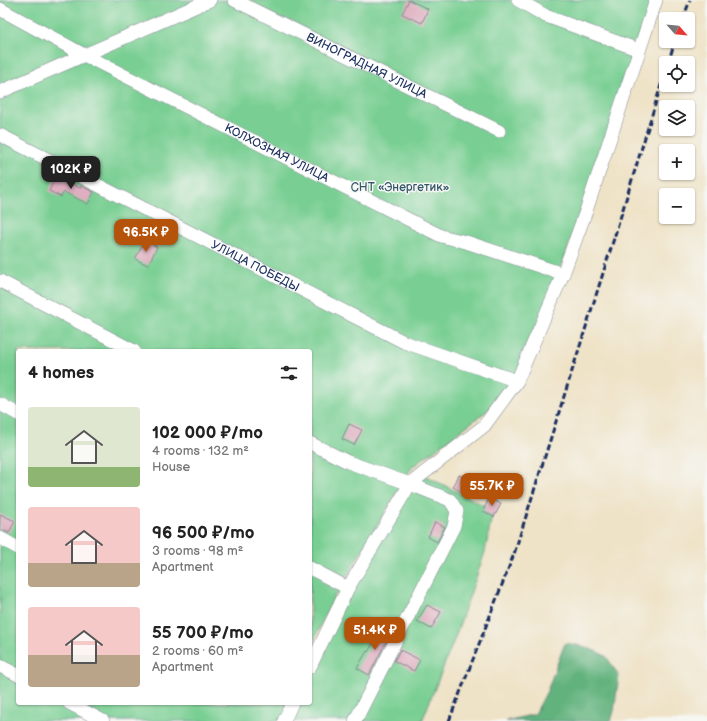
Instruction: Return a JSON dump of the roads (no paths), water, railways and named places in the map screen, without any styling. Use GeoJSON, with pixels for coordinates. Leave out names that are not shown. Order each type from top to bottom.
{"type":"FeatureCollection","features":[{"type":"Feature","properties":{"kind":"street"},"geometry":{"type":"LineString","coordinates":[[0,92],[210,0]]}},
{"type":"Feature","properties":{"kind":"street","name":"ВИНОГРАДНАЯ УЛИЦА"},"geometry":{"type":"LineString","coordinates":[[234,0],[499,131]]}},
{"type":"Feature","properties":{"kind":"street"},"geometry":{"type":"LineString","coordinates":[[518,0],[546,16],[639,50]]}},
{"type":"Feature","properties":{"kind":"street"},"geometry":{"type":"LineString","coordinates":[[312,663],[348,588],[410,484],[484,426],[517,381],[563,274],[586,211],[656,0]]}},
{"type":"Feature","properties":{"kind":"street","name":"КОЛХОЗНАЯ УЛИЦА"},"geometry":{"type":"LineString","coordinates":[[0,9],[84,55],[441,236],[466,242],[563,274]]}},
{"type":"Feature","properties":{"kind":"street","name":"УЛИЦА ПОБЕДЫ"},"geometry":{"type":"LineString","coordinates":[[0,135],[404,342],[517,381]]}},
{"type":"Feature","properties":{"kind":"street"},"geometry":{"type":"LineString","coordinates":[[0,281],[130,349]]}},
{"type":"Feature","properties":{"kind":"street"},"geometry":{"type":"LineString","coordinates":[[0,404],[16,413]]}},
{"type":"Feature","properties":{"kind":"street"},"geometry":{"type":"LineString","coordinates":[[312,444],[348,462],[450,500],[457,511],[454,526],[355,721]]}},
{"type":"Feature","properties":{"kind":"street"},"geometry":{"type":"LineString","coordinates":[[0,538],[16,547]]}},
{"type":"Feature","properties":{"kind":"street"},"geometry":{"type":"LineString","coordinates":[[312,569],[348,588]]}},
{"type":"Feature","properties":{"kind":"street"},"geometry":{"type":"LineString","coordinates":[[0,666],[16,674]]}},
{"type":"Feature","properties":{"kind":"street"},"geometry":{"type":"LineString","coordinates":[[74,705],[103,721]]}},
{"type":"Feature","properties":{"kind":"street"},"geometry":{"type":"LineString","coordinates":[[284,721],[291,705]]}},
{"type":"Feature","properties":{"kind":"railway"},"geometry":{"type":"LineString","coordinates":[[686,12],[690,0]]}},
{"type":"Feature","properties":{"kind":"railway"},"geometry":{"type":"LineString","coordinates":[[670,56],[673,48]]}},
{"type":"Feature","properties":{"kind":"railway"},"geometry":{"type":"LineString","coordinates":[[449,721],[514,554],[659,92]]}},
{"type":"Feature","properties":{"kind":"park label","name":"СНТ «Энергетик»"},"geometry":{"type":"Point","coordinates":[400,187]}}]}
